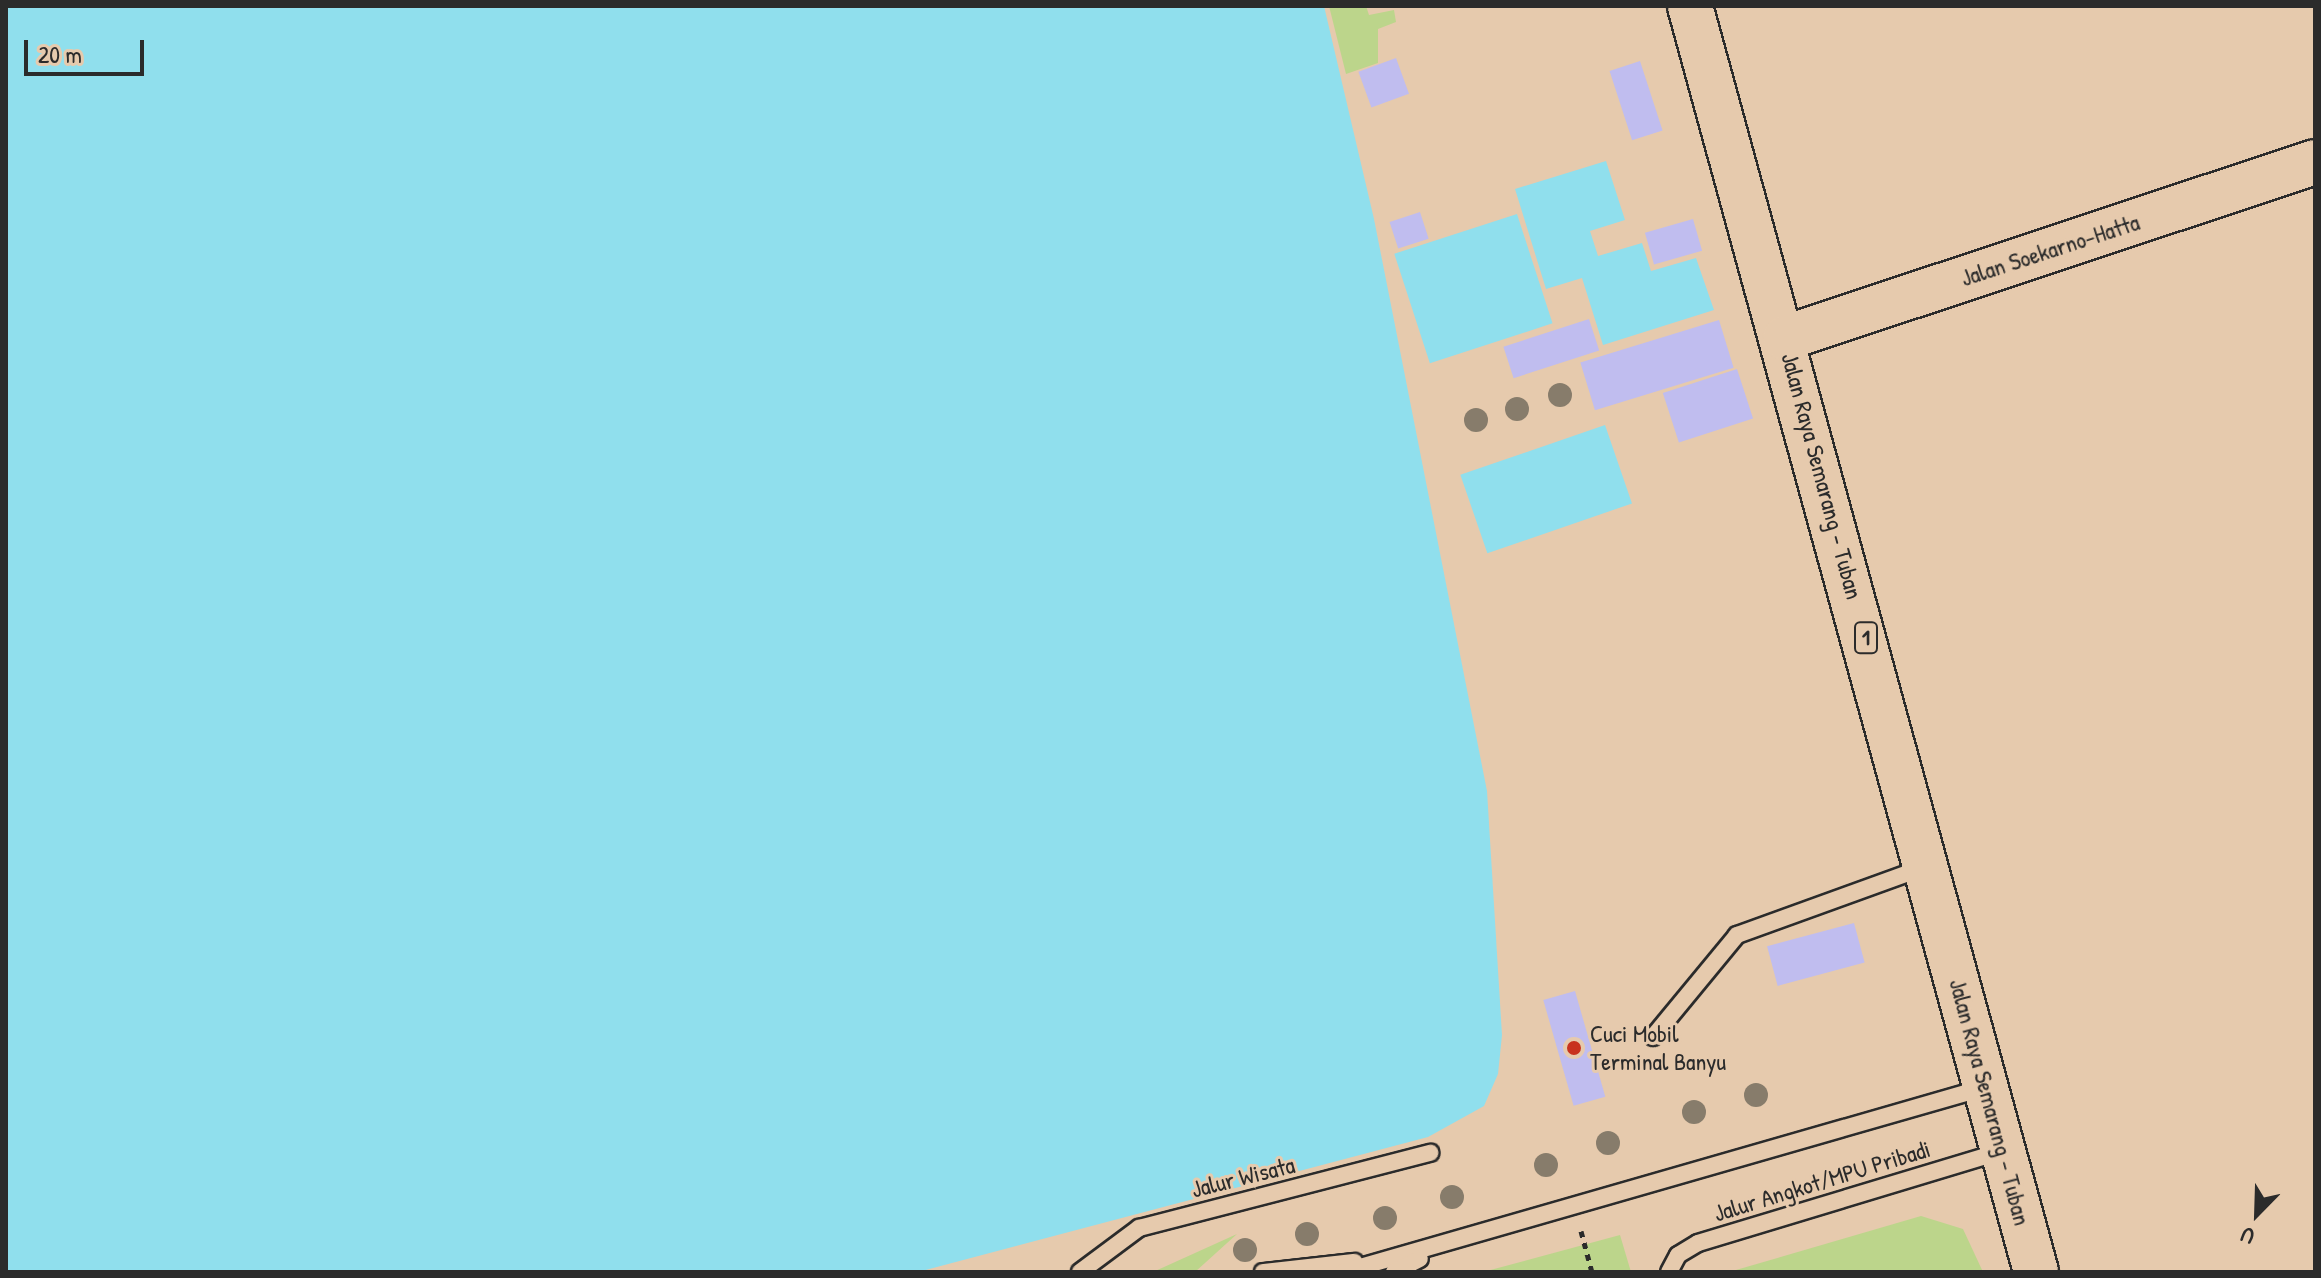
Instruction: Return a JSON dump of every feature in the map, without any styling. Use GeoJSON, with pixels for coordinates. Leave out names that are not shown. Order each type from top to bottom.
{"type":"FeatureCollection","features":[{"type":"Feature","properties":{"kind":"highway","name":"Jalan Raya Semarang - Tuban"},"geometry":{"type":"LineString","coordinates":[[1690,6],[1785,338],[2036,1272]]}},
{"type":"Feature","properties":{"kind":"highway","name":"Jalan Soekarno-Hatta"},"geometry":{"type":"LineString","coordinates":[[1785,338],[2315,162]]}},
{"type":"Feature","properties":{"kind":"lane"},"geometry":{"type":"LineString","coordinates":[[1653,1037],[1744,930],[1927,867]]}},
{"type":"Feature","properties":{"kind":"lane"},"geometry":{"type":"LineString","coordinates":[[1343,1272],[1451,1245],[1985,1088]]}},
{"type":"Feature","properties":{"kind":"lane","name":"Jalur Angkot/MPU Pribadi"},"geometry":{"type":"LineString","coordinates":[[1669,1272],[1678,1255],[1698,1243],[2002,1151]]}},
{"type":"Feature","properties":{"kind":"lane","name":"Jalur Wisata"},"geometry":{"type":"LineString","coordinates":[[1080,1272],[1139,1228],[1430,1153]]}},
{"type":"Feature","properties":{"kind":"lane"},"geometry":{"type":"LineString","coordinates":[[1263,1272],[1451,1245]]}},
{"type":"Feature","properties":{"kind":"lane"},"geometry":{"type":"LineString","coordinates":[[1375,1272],[1451,1245]]}},
{"type":"Feature","properties":{"kind":"lane"},"geometry":{"type":"LineString","coordinates":[[1394,1272],[1451,1245]]}},
{"type":"Feature","properties":{"kind":"lane"},"geometry":{"type":"LineString","coordinates":[[1409,1272],[1451,1245]]}},
{"type":"Feature","properties":{"kind":"lane"},"geometry":{"type":"LineString","coordinates":[[1418,1272],[1451,1245]]}},
{"type":"Feature","properties":{"kind":"path"},"geometry":{"type":"LineString","coordinates":[[1575,1208],[1592,1272]]}},
{"type":"Feature","properties":{"kind":"green space"},"geometry":{"type":"Polygon","coordinates":[[[1329,6],[1366,6],[1369,15],[1394,10],[1396,22],[1378,29],[1378,63],[1346,74],[1329,6]]]}},
{"type":"Feature","properties":{"kind":"green space"},"geometry":{"type":"Polygon","coordinates":[[[1921,1216],[1963,1229],[1983,1272],[1729,1272],[1921,1216]]]}},
{"type":"Feature","properties":{"kind":"green space"},"geometry":{"type":"Polygon","coordinates":[[[1237,1234],[1195,1272],[1153,1272],[1237,1234]]]}},
{"type":"Feature","properties":{"kind":"green space"},"geometry":{"type":"Polygon","coordinates":[[[1620,1235],[1631,1272],[1483,1272],[1620,1235]]]}},
{"type":"Feature","properties":{"kind":"water"},"geometry":{"type":"Polygon","coordinates":[[[6,6],[1324,6],[1374,219],[1487,791],[1502,1035],[1498,1074],[1484,1106],[1428,1137],[918,1272],[6,1272],[6,6]]]}},
{"type":"Feature","properties":{"kind":"water"},"geometry":{"type":"Polygon","coordinates":[[[1606,161],[1625,220],[1590,231],[1598,256],[1642,243],[1651,271],[1696,258],[1714,310],[1603,345],[1582,278],[1546,289],[1515,189],[1606,161]]]}},
{"type":"Feature","properties":{"kind":"water"},"geometry":{"type":"Polygon","coordinates":[[[1517,214],[1553,323],[1430,363],[1394,254],[1517,214]]]}},
{"type":"Feature","properties":{"kind":"water"},"geometry":{"type":"Polygon","coordinates":[[[1605,425],[1632,503],[1487,553],[1460,475],[1605,425]]]}},
{"type":"Feature","properties":{"kind":"building"},"geometry":{"type":"Polygon","coordinates":[[[1396,58],[1409,94],[1371,107],[1358,72],[1396,58]]]}},
{"type":"Feature","properties":{"kind":"building"},"geometry":{"type":"Polygon","coordinates":[[[1640,61],[1663,130],[1632,140],[1610,71],[1640,61]]]}},
{"type":"Feature","properties":{"kind":"building"},"geometry":{"type":"Polygon","coordinates":[[[1420,212],[1429,239],[1398,249],[1390,222],[1420,212]]]}},
{"type":"Feature","properties":{"kind":"building"},"geometry":{"type":"Polygon","coordinates":[[[1693,219],[1702,251],[1654,265],[1645,233],[1693,219]]]}},
{"type":"Feature","properties":{"kind":"building"},"geometry":{"type":"Polygon","coordinates":[[[1589,319],[1599,350],[1514,378],[1503,347],[1589,319]]]}},
{"type":"Feature","properties":{"kind":"building"},"geometry":{"type":"Polygon","coordinates":[[[1719,320],[1734,368],[1595,410],[1580,362],[1719,320]]]}},
{"type":"Feature","properties":{"kind":"building"},"geometry":{"type":"Polygon","coordinates":[[[1737,369],[1753,418],[1679,443],[1663,393],[1737,369]]]}},
{"type":"Feature","properties":{"kind":"building"},"geometry":{"type":"Polygon","coordinates":[[[1854,923],[1865,963],[1778,986],[1767,946],[1854,923]]]}},
{"type":"Feature","properties":{"kind":"building","name":"Cuci Mobil Terminal Banyu"},"geometry":{"type":"Polygon","coordinates":[[[1575,991],[1605,1097],[1574,1106],[1543,1000],[1575,991]]]}},
{"type":"Feature","properties":{"kind":"place","name":"Cuci Mobil Terminal Banyu"},"geometry":{"type":"Point","coordinates":[1574,1048]}}]}
